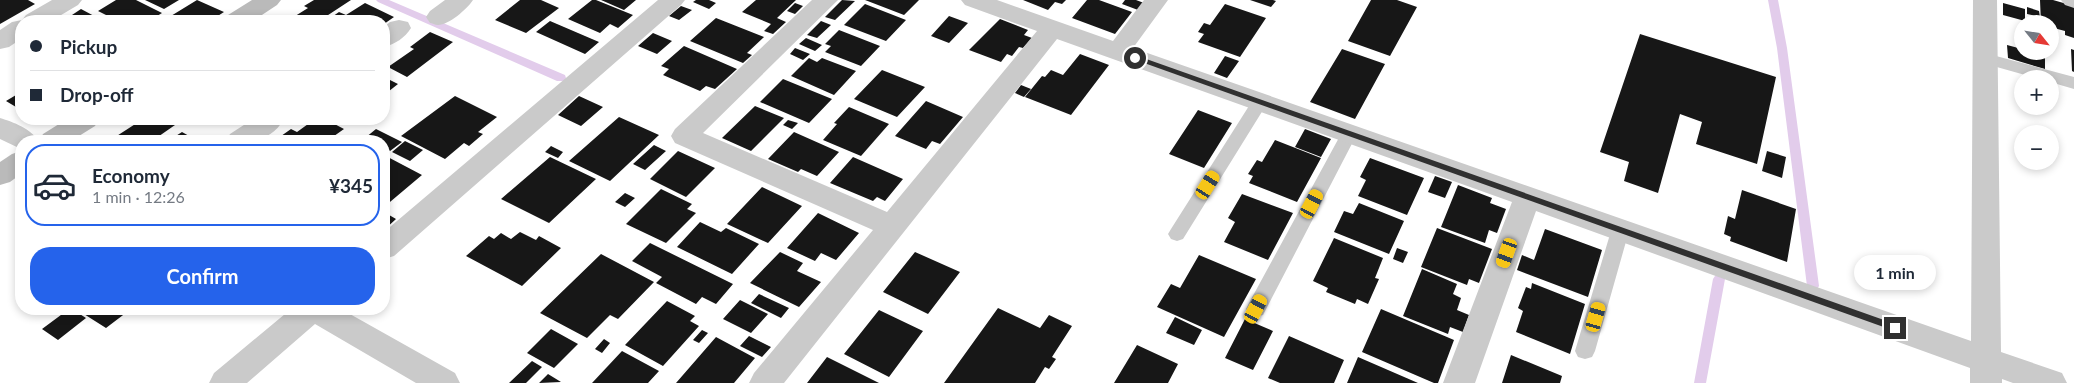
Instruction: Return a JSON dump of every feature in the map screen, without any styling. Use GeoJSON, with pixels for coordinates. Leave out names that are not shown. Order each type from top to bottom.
{"type":"FeatureCollection","features":[{"type":"Feature","properties":{"kind":"street"},"geometry":{"type":"LineString","coordinates":[[44,15],[70,0]]}},
{"type":"Feature","properties":{"kind":"street"},"geometry":{"type":"LineString","coordinates":[[245,15],[269,0]]}},
{"type":"Feature","properties":{"kind":"street"},"geometry":{"type":"LineString","coordinates":[[438,17],[461,0]]}},
{"type":"Feature","properties":{"kind":"street"},"geometry":{"type":"LineString","coordinates":[[390,243],[673,0]]}},
{"type":"Feature","properties":{"kind":"street"},"geometry":{"type":"LineString","coordinates":[[826,0],[684,136],[892,226]]}},
{"type":"Feature","properties":{"kind":"street"},"geometry":{"type":"LineString","coordinates":[[973,0],[1620,231],[1986,371],[2051,383]]}},
{"type":"Feature","properties":{"kind":"street"},"geometry":{"type":"LineString","coordinates":[[1118,51],[1156,0]]}},
{"type":"Feature","properties":{"kind":"street"},"geometry":{"type":"LineString","coordinates":[[1985,0],[1986,371]]}},
{"type":"Feature","properties":{"kind":"street"},"geometry":{"type":"LineString","coordinates":[[765,383],[1052,28]]}},
{"type":"Feature","properties":{"kind":"street"},"geometry":{"type":"LineString","coordinates":[[0,41],[15,32]]}},
{"type":"Feature","properties":{"kind":"street"},"geometry":{"type":"LineString","coordinates":[[61,135],[77,125]]}},
{"type":"Feature","properties":{"kind":"street"},"geometry":{"type":"LineString","coordinates":[[248,135],[262,125]]}},
{"type":"Feature","properties":{"kind":"street"},"geometry":{"type":"LineString","coordinates":[[0,127],[15,135]]}},
{"type":"Feature","properties":{"kind":"street"},"geometry":{"type":"LineString","coordinates":[[0,175],[15,165]]}},
{"type":"Feature","properties":{"kind":"street"},"geometry":{"type":"LineString","coordinates":[[1460,383],[1527,198]]}},
{"type":"Feature","properties":{"kind":"street"},"geometry":{"type":"LineString","coordinates":[[225,383],[307,315]]}},
{"type":"Feature","properties":{"kind":"street"},"geometry":{"type":"LineString","coordinates":[[325,315],[444,383]]}},
{"type":"Feature","properties":{"kind":"lane"},"geometry":{"type":"LineString","coordinates":[[1985,58],[2074,84]]}},
{"type":"Feature","properties":{"kind":"lane"},"geometry":{"type":"LineString","coordinates":[[1177,234],[1260,102]]}},
{"type":"Feature","properties":{"kind":"lane"},"geometry":{"type":"LineString","coordinates":[[1256,309],[1349,134]]}},
{"type":"Feature","properties":{"kind":"lane"},"geometry":{"type":"LineString","coordinates":[[1586,352],[1620,231]]}},
{"type":"Feature","properties":{"kind":"building"},"geometry":{"type":"Polygon","coordinates":[[[0,0],[28,0],[35,4],[15,15],[0,24],[0,0]]]}},
{"type":"Feature","properties":{"kind":"building"},"geometry":{"type":"Polygon","coordinates":[[[116,0],[136,0],[162,13],[159,15],[106,15],[98,11],[116,0]]]}},
{"type":"Feature","properties":{"kind":"building"},"geometry":{"type":"Polygon","coordinates":[[[145,0],[179,0],[164,9],[145,0]]]}},
{"type":"Feature","properties":{"kind":"building"},"geometry":{"type":"Polygon","coordinates":[[[197,0],[224,12],[219,15],[173,15],[197,0]]]}},
{"type":"Feature","properties":{"kind":"building"},"geometry":{"type":"Polygon","coordinates":[[[314,0],[351,0],[328,15],[297,15],[308,8],[304,6],[314,0]]]}},
{"type":"Feature","properties":{"kind":"building"},"geometry":{"type":"Polygon","coordinates":[[[520,0],[541,0],[559,8],[526,33],[495,20],[520,0]]]}},
{"type":"Feature","properties":{"kind":"building"},"geometry":{"type":"Polygon","coordinates":[[[592,0],[633,15],[618,28],[610,24],[600,33],[568,19],[592,0]]]}},
{"type":"Feature","properties":{"kind":"building"},"geometry":{"type":"Polygon","coordinates":[[[601,0],[636,0],[624,10],[601,0]]]}},
{"type":"Feature","properties":{"kind":"building"},"geometry":{"type":"Polygon","coordinates":[[[696,0],[709,0],[716,3],[709,9],[693,2],[696,0]]]}},
{"type":"Feature","properties":{"kind":"building"},"geometry":{"type":"Polygon","coordinates":[[[756,0],[796,0],[777,18],[786,22],[773,34],[764,31],[771,24],[742,12],[756,0]]]}},
{"type":"Feature","properties":{"kind":"building"},"geometry":{"type":"Polygon","coordinates":[[[842,0],[855,1],[835,20],[825,17],[842,0]]]}},
{"type":"Feature","properties":{"kind":"building"},"geometry":{"type":"Polygon","coordinates":[[[865,0],[919,0],[904,15],[865,0]]]}},
{"type":"Feature","properties":{"kind":"building"},"geometry":{"type":"Polygon","coordinates":[[[1023,0],[1066,0],[1062,4],[1055,2],[1048,10],[1023,0]]]}},
{"type":"Feature","properties":{"kind":"building"},"geometry":{"type":"Polygon","coordinates":[[[1087,0],[1099,0],[1132,12],[1115,34],[1072,18],[1087,0]]]}},
{"type":"Feature","properties":{"kind":"building"},"geometry":{"type":"Polygon","coordinates":[[[1125,0],[1136,0],[1144,3],[1138,10],[1122,4],[1125,0]]]}},
{"type":"Feature","properties":{"kind":"building"},"geometry":{"type":"Polygon","coordinates":[[[1250,0],[1273,0],[1276,1],[1271,7],[1250,0]]]}},
{"type":"Feature","properties":{"kind":"building"},"geometry":{"type":"Polygon","coordinates":[[[1371,0],[1397,0],[1417,7],[1390,56],[1348,41],[1371,0]]]}},
{"type":"Feature","properties":{"kind":"building"},"geometry":{"type":"Polygon","coordinates":[[[2040,0],[2053,0],[2074,6],[2074,38],[2065,35],[2065,31],[2059,29],[2059,15],[2041,15],[2040,0]]]}},
{"type":"Feature","properties":{"kind":"building"},"geometry":{"type":"Polygon","coordinates":[[[365,3],[390,15],[346,15],[365,3]]]}},
{"type":"Feature","properties":{"kind":"building"},"geometry":{"type":"Polygon","coordinates":[[[795,3],[803,6],[795,14],[787,11],[795,3]]]}},
{"type":"Feature","properties":{"kind":"building"},"geometry":{"type":"Polygon","coordinates":[[[2003,3],[2025,9],[2025,15],[2014,15],[2014,18],[2003,15],[2003,3]]]}},
{"type":"Feature","properties":{"kind":"building"},"geometry":{"type":"Polygon","coordinates":[[[865,4],[906,20],[886,41],[844,25],[865,4]]]}},
{"type":"Feature","properties":{"kind":"building"},"geometry":{"type":"Polygon","coordinates":[[[1225,4],[1266,18],[1240,57],[1198,42],[1204,34],[1198,32],[1204,23],[1210,25],[1225,4]]]}},
{"type":"Feature","properties":{"kind":"building"},"geometry":{"type":"Polygon","coordinates":[[[681,6],[692,10],[679,20],[669,16],[681,6]]]}},
{"type":"Feature","properties":{"kind":"building"},"geometry":{"type":"Polygon","coordinates":[[[2027,7],[2039,11],[2040,15],[2031,15],[2027,14],[2027,7]]]}},
{"type":"Feature","properties":{"kind":"building"},"geometry":{"type":"Polygon","coordinates":[[[81,9],[92,15],[72,15],[81,9]]]}},
{"type":"Feature","properties":{"kind":"building"},"geometry":{"type":"Polygon","coordinates":[[[339,12],[346,15],[335,15],[339,12]]]}},
{"type":"Feature","properties":{"kind":"building"},"geometry":{"type":"Polygon","coordinates":[[[949,16],[968,23],[949,43],[931,36],[949,16]]]}},
{"type":"Feature","properties":{"kind":"building"},"geometry":{"type":"Polygon","coordinates":[[[716,18],[764,37],[747,53],[752,55],[743,63],[690,41],[716,18]]]}},
{"type":"Feature","properties":{"kind":"building"},"geometry":{"type":"Polygon","coordinates":[[[1000,19],[1028,30],[1024,35],[1032,38],[1023,48],[1019,47],[1012,56],[1007,54],[1001,62],[969,50],[1000,19]]]}},
{"type":"Feature","properties":{"kind":"building"},"geometry":{"type":"Polygon","coordinates":[[[550,21],[599,42],[585,54],[536,32],[550,21]]]}},
{"type":"Feature","properties":{"kind":"building"},"geometry":{"type":"Polygon","coordinates":[[[821,21],[831,25],[817,38],[807,35],[821,21]]]}},
{"type":"Feature","properties":{"kind":"building"},"geometry":{"type":"Polygon","coordinates":[[[839,30],[880,46],[861,66],[825,52],[831,46],[825,44],[839,30]]]}},
{"type":"Feature","properties":{"kind":"building"},"geometry":{"type":"Polygon","coordinates":[[[430,32],[453,42],[407,77],[390,68],[390,66],[414,49],[410,47],[430,32]]]}},
{"type":"Feature","properties":{"kind":"building"},"geometry":{"type":"Polygon","coordinates":[[[653,33],[672,41],[657,54],[638,46],[653,33]]]}},
{"type":"Feature","properties":{"kind":"building"},"geometry":{"type":"Polygon","coordinates":[[[1640,34],[1776,77],[1757,164],[1696,144],[1702,122],[1680,114],[1658,193],[1624,181],[1629,162],[1600,152],[1640,34]]]}},
{"type":"Feature","properties":{"kind":"building"},"geometry":{"type":"Polygon","coordinates":[[[806,38],[822,45],[815,51],[799,44],[806,38]]]}},
{"type":"Feature","properties":{"kind":"building"},"geometry":{"type":"Polygon","coordinates":[[[2007,45],[2014,47],[2014,60],[2008,58],[2007,45]]]}},
{"type":"Feature","properties":{"kind":"building"},"geometry":{"type":"Polygon","coordinates":[[[684,46],[737,69],[715,89],[706,86],[700,91],[663,75],[669,69],[661,66],[684,46]]]}},
{"type":"Feature","properties":{"kind":"building"},"geometry":{"type":"Polygon","coordinates":[[[795,48],[810,54],[803,60],[790,54],[795,48]]]}},
{"type":"Feature","properties":{"kind":"building"},"geometry":{"type":"Polygon","coordinates":[[[1342,49],[1385,64],[1355,119],[1310,102],[1342,49]]]}},
{"type":"Feature","properties":{"kind":"building"},"geometry":{"type":"Polygon","coordinates":[[[2071,49],[2074,50],[2074,72],[2072,71],[2071,49]]]}},
{"type":"Feature","properties":{"kind":"building"},"geometry":{"type":"Polygon","coordinates":[[[1080,54],[1109,65],[1071,115],[1025,97],[1042,76],[1045,77],[1051,70],[1063,75],[1080,54]]]}},
{"type":"Feature","properties":{"kind":"building"},"geometry":{"type":"Polygon","coordinates":[[[1225,56],[1239,61],[1227,78],[1214,73],[1225,56]]]}},
{"type":"Feature","properties":{"kind":"building"},"geometry":{"type":"Polygon","coordinates":[[[809,58],[817,62],[822,58],[856,71],[834,95],[791,76],[809,58]]]}},
{"type":"Feature","properties":{"kind":"building"},"geometry":{"type":"Polygon","coordinates":[[[2015,60],[2045,60],[2045,69],[2015,60]]]}},
{"type":"Feature","properties":{"kind":"building"},"geometry":{"type":"Polygon","coordinates":[[[882,70],[925,87],[897,117],[854,99],[882,70]]]}},
{"type":"Feature","properties":{"kind":"building"},"geometry":{"type":"Polygon","coordinates":[[[783,79],[832,99],[809,123],[760,102],[783,79]]]}},
{"type":"Feature","properties":{"kind":"building"},"geometry":{"type":"Polygon","coordinates":[[[390,80],[398,84],[390,90],[390,80]]]}},
{"type":"Feature","properties":{"kind":"building"},"geometry":{"type":"Polygon","coordinates":[[[1021,85],[1031,89],[1024,97],[1015,93],[1021,85]]]}},
{"type":"Feature","properties":{"kind":"building"},"geometry":{"type":"Polygon","coordinates":[[[15,96],[15,106],[6,101],[15,96]]]}},
{"type":"Feature","properties":{"kind":"building"},"geometry":{"type":"Polygon","coordinates":[[[455,96],[497,117],[478,132],[483,134],[469,146],[464,143],[445,159],[401,136],[455,96]]]}},
{"type":"Feature","properties":{"kind":"building"},"geometry":{"type":"Polygon","coordinates":[[[579,96],[603,107],[581,126],[558,115],[579,96]]]}},
{"type":"Feature","properties":{"kind":"building"},"geometry":{"type":"Polygon","coordinates":[[[926,101],[963,117],[940,144],[932,141],[926,149],[895,136],[926,101]]]}},
{"type":"Feature","properties":{"kind":"building"},"geometry":{"type":"Polygon","coordinates":[[[755,106],[784,118],[751,151],[722,138],[755,106]]]}},
{"type":"Feature","properties":{"kind":"building"},"geometry":{"type":"Polygon","coordinates":[[[849,107],[889,124],[861,156],[823,140],[837,124],[834,123],[849,107]]]}},
{"type":"Feature","properties":{"kind":"building"},"geometry":{"type":"Polygon","coordinates":[[[1198,110],[1232,123],[1204,168],[1169,154],[1198,110]]]}},
{"type":"Feature","properties":{"kind":"building"},"geometry":{"type":"Polygon","coordinates":[[[619,117],[659,135],[610,181],[569,161],[619,117]]]}},
{"type":"Feature","properties":{"kind":"building"},"geometry":{"type":"Polygon","coordinates":[[[788,120],[798,123],[792,129],[783,125],[788,120]]]}},
{"type":"Feature","properties":{"kind":"building"},"geometry":{"type":"Polygon","coordinates":[[[134,125],[175,125],[161,135],[118,135],[134,125]]]}},
{"type":"Feature","properties":{"kind":"building"},"geometry":{"type":"Polygon","coordinates":[[[307,125],[336,125],[344,129],[336,135],[282,135],[291,129],[297,132],[307,125]]]}},
{"type":"Feature","properties":{"kind":"building"},"geometry":{"type":"Polygon","coordinates":[[[376,129],[388,135],[369,135],[376,129]]]}},
{"type":"Feature","properties":{"kind":"building"},"geometry":{"type":"Polygon","coordinates":[[[1305,129],[1331,139],[1321,157],[1295,147],[1305,129]]]}},
{"type":"Feature","properties":{"kind":"building"},"geometry":{"type":"Polygon","coordinates":[[[794,132],[839,152],[817,176],[801,169],[798,172],[768,159],[794,132]]]}},
{"type":"Feature","properties":{"kind":"building"},"geometry":{"type":"Polygon","coordinates":[[[390,136],[402,142],[390,151],[390,136]]]}},
{"type":"Feature","properties":{"kind":"building"},"geometry":{"type":"Polygon","coordinates":[[[1275,140],[1321,158],[1297,202],[1249,183],[1253,176],[1248,174],[1257,160],[1262,162],[1275,140]]]}},
{"type":"Feature","properties":{"kind":"building"},"geometry":{"type":"Polygon","coordinates":[[[405,141],[423,150],[410,161],[392,152],[405,141]]]}},
{"type":"Feature","properties":{"kind":"building"},"geometry":{"type":"Polygon","coordinates":[[[654,145],[666,151],[645,170],[633,164],[654,145]]]}},
{"type":"Feature","properties":{"kind":"building"},"geometry":{"type":"Polygon","coordinates":[[[551,146],[563,152],[558,158],[545,152],[551,146]]]}},
{"type":"Feature","properties":{"kind":"building"},"geometry":{"type":"Polygon","coordinates":[[[678,151],[715,168],[686,197],[650,179],[678,151]]]}},
{"type":"Feature","properties":{"kind":"building"},"geometry":{"type":"Polygon","coordinates":[[[1767,151],[1786,157],[1782,178],[1762,171],[1767,151]]]}},
{"type":"Feature","properties":{"kind":"building"},"geometry":{"type":"Polygon","coordinates":[[[550,157],[596,179],[549,223],[501,199],[550,157]]]}},
{"type":"Feature","properties":{"kind":"building"},"geometry":{"type":"Polygon","coordinates":[[[853,157],[903,179],[885,201],[877,197],[873,201],[830,183],[853,157]]]}},
{"type":"Feature","properties":{"kind":"building"},"geometry":{"type":"Polygon","coordinates":[[[390,158],[422,175],[390,202],[390,158]]]}},
{"type":"Feature","properties":{"kind":"building"},"geometry":{"type":"Polygon","coordinates":[[[1370,158],[1424,178],[1407,215],[1358,196],[1366,180],[1360,177],[1370,158]]]}},
{"type":"Feature","properties":{"kind":"building"},"geometry":{"type":"Polygon","coordinates":[[[1435,176],[1452,182],[1445,198],[1428,192],[1435,176]]]}},
{"type":"Feature","properties":{"kind":"building"},"geometry":{"type":"Polygon","coordinates":[[[1458,185],[1492,198],[1490,203],[1506,209],[1497,233],[1489,230],[1485,243],[1441,227],[1458,185]]]}},
{"type":"Feature","properties":{"kind":"building"},"geometry":{"type":"Polygon","coordinates":[[[762,187],[802,206],[768,243],[727,224],[762,187]]]}},
{"type":"Feature","properties":{"kind":"building"},"geometry":{"type":"Polygon","coordinates":[[[661,189],[692,204],[687,209],[696,213],[666,243],[626,224],[661,189]]]}},
{"type":"Feature","properties":{"kind":"building"},"geometry":{"type":"Polygon","coordinates":[[[1742,190],[1796,209],[1787,262],[1730,241],[1731,237],[1724,234],[1728,216],[1735,219],[1742,190]]]}},
{"type":"Feature","properties":{"kind":"building"},"geometry":{"type":"Polygon","coordinates":[[[625,193],[635,198],[625,207],[615,202],[625,193]]]}},
{"type":"Feature","properties":{"kind":"building"},"geometry":{"type":"Polygon","coordinates":[[[1242,194],[1293,213],[1268,260],[1224,242],[1235,222],[1228,218],[1242,194]]]}},
{"type":"Feature","properties":{"kind":"building"},"geometry":{"type":"Polygon","coordinates":[[[1359,203],[1404,221],[1389,254],[1334,232],[1344,211],[1353,214],[1359,203]]]}},
{"type":"Feature","properties":{"kind":"building"},"geometry":{"type":"Polygon","coordinates":[[[818,213],[859,233],[836,260],[821,253],[815,261],[787,248],[818,213]]]}},
{"type":"Feature","properties":{"kind":"building"},"geometry":{"type":"Polygon","coordinates":[[[390,216],[396,219],[390,224],[390,216]]]}},
{"type":"Feature","properties":{"kind":"building"},"geometry":{"type":"Polygon","coordinates":[[[700,222],[721,232],[726,228],[759,244],[732,274],[677,247],[700,222]]]}},
{"type":"Feature","properties":{"kind":"building"},"geometry":{"type":"Polygon","coordinates":[[[1437,228],[1492,249],[1479,283],[1469,279],[1467,285],[1421,267],[1437,228]]]}},
{"type":"Feature","properties":{"kind":"building"},"geometry":{"type":"Polygon","coordinates":[[[1545,229],[1602,250],[1588,297],[1517,270],[1522,255],[1534,260],[1545,229]]]}},
{"type":"Feature","properties":{"kind":"building"},"geometry":{"type":"Polygon","coordinates":[[[520,232],[536,240],[539,236],[561,248],[522,286],[466,256],[489,236],[494,239],[501,233],[511,239],[520,232]]]}},
{"type":"Feature","properties":{"kind":"building"},"geometry":{"type":"Polygon","coordinates":[[[1334,238],[1383,258],[1375,278],[1379,279],[1368,304],[1357,299],[1355,304],[1326,292],[1328,288],[1313,281],[1334,238]]]}},
{"type":"Feature","properties":{"kind":"building"},"geometry":{"type":"Polygon","coordinates":[[[650,243],[733,284],[716,304],[702,297],[696,304],[656,283],[662,277],[632,261],[650,243]]]}},
{"type":"Feature","properties":{"kind":"building"},"geometry":{"type":"Polygon","coordinates":[[[1397,248],[1408,252],[1403,263],[1393,259],[1397,248]]]}},
{"type":"Feature","properties":{"kind":"building"},"geometry":{"type":"Polygon","coordinates":[[[780,252],[803,263],[797,271],[821,282],[799,307],[750,283],[780,252]]]}},
{"type":"Feature","properties":{"kind":"building"},"geometry":{"type":"Polygon","coordinates":[[[915,252],[960,272],[928,314],[883,292],[915,252]]]}},
{"type":"Feature","properties":{"kind":"building"},"geometry":{"type":"Polygon","coordinates":[[[601,254],[654,282],[618,319],[610,315],[587,338],[540,313],[601,254]]]}},
{"type":"Feature","properties":{"kind":"building"},"geometry":{"type":"Polygon","coordinates":[[[1199,255],[1256,279],[1224,337],[1157,307],[1171,284],[1180,288],[1199,255]]]}},
{"type":"Feature","properties":{"kind":"building"},"geometry":{"type":"Polygon","coordinates":[[[1422,269],[1457,284],[1453,294],[1461,298],[1457,310],[1469,315],[1463,332],[1450,327],[1448,334],[1403,316],[1422,269]]]}},
{"type":"Feature","properties":{"kind":"building"},"geometry":{"type":"Polygon","coordinates":[[[1532,283],[1585,304],[1570,354],[1516,332],[1523,311],[1518,308],[1526,287],[1531,289],[1532,283]]]}},
{"type":"Feature","properties":{"kind":"building"},"geometry":{"type":"Polygon","coordinates":[[[759,294],[789,308],[781,318],[751,303],[759,294]]]}},
{"type":"Feature","properties":{"kind":"building"},"geometry":{"type":"Polygon","coordinates":[[[740,300],[768,314],[751,333],[723,319],[740,300]]]}},
{"type":"Feature","properties":{"kind":"building"},"geometry":{"type":"Polygon","coordinates":[[[667,301],[695,316],[690,321],[699,326],[663,366],[625,345],[667,301]]]}},
{"type":"Feature","properties":{"kind":"building"},"geometry":{"type":"Polygon","coordinates":[[[998,308],[1040,328],[1049,315],[1072,326],[1052,357],[1056,359],[1049,369],[1045,367],[1035,383],[944,383],[998,308]]]}},
{"type":"Feature","properties":{"kind":"building"},"geometry":{"type":"Polygon","coordinates":[[[1381,309],[1454,340],[1438,383],[1434,383],[1362,352],[1381,309]]]}},
{"type":"Feature","properties":{"kind":"building"},"geometry":{"type":"Polygon","coordinates":[[[879,310],[923,331],[889,377],[844,354],[879,310]]]}},
{"type":"Feature","properties":{"kind":"building"},"geometry":{"type":"Polygon","coordinates":[[[61,315],[81,315],[86,318],[58,340],[42,329],[61,315]]]}},
{"type":"Feature","properties":{"kind":"building"},"geometry":{"type":"Polygon","coordinates":[[[85,315],[123,315],[106,328],[85,315]]]}},
{"type":"Feature","properties":{"kind":"building"},"geometry":{"type":"Polygon","coordinates":[[[1175,317],[1202,330],[1194,345],[1166,333],[1175,317]]]}},
{"type":"Feature","properties":{"kind":"building"},"geometry":{"type":"Polygon","coordinates":[[[1245,319],[1273,331],[1253,370],[1225,358],[1245,319]]]}},
{"type":"Feature","properties":{"kind":"building"},"geometry":{"type":"Polygon","coordinates":[[[551,329],[578,344],[554,368],[527,353],[551,329]]]}},
{"type":"Feature","properties":{"kind":"building"},"geometry":{"type":"Polygon","coordinates":[[[702,330],[708,333],[699,343],[693,340],[702,330]]]}},
{"type":"Feature","properties":{"kind":"building"},"geometry":{"type":"Polygon","coordinates":[[[749,336],[771,347],[762,357],[740,346],[749,336]]]}},
{"type":"Feature","properties":{"kind":"building"},"geometry":{"type":"Polygon","coordinates":[[[1289,336],[1344,360],[1334,383],[1280,383],[1268,378],[1289,336]]]}},
{"type":"Feature","properties":{"kind":"building"},"geometry":{"type":"Polygon","coordinates":[[[716,337],[755,358],[734,383],[676,383],[716,337]]]}},
{"type":"Feature","properties":{"kind":"building"},"geometry":{"type":"Polygon","coordinates":[[[604,339],[610,343],[602,353],[595,349],[604,339]]]}},
{"type":"Feature","properties":{"kind":"building"},"geometry":{"type":"Polygon","coordinates":[[[1137,345],[1178,364],[1168,383],[1114,383],[1137,345]]]}},
{"type":"Feature","properties":{"kind":"building"},"geometry":{"type":"Polygon","coordinates":[[[622,351],[659,371],[648,383],[592,383],[622,351]]]}},
{"type":"Feature","properties":{"kind":"building"},"geometry":{"type":"Polygon","coordinates":[[[1511,355],[1562,376],[1560,383],[1502,383],[1511,355]]]}},
{"type":"Feature","properties":{"kind":"building"},"geometry":{"type":"Polygon","coordinates":[[[827,357],[879,383],[807,383],[827,357]]]}},
{"type":"Feature","properties":{"kind":"building"},"geometry":{"type":"Polygon","coordinates":[[[1358,357],[1418,383],[1347,383],[1358,357]]]}},
{"type":"Feature","properties":{"kind":"building"},"geometry":{"type":"Polygon","coordinates":[[[532,361],[542,367],[526,383],[509,383],[532,361]]]}},
{"type":"Feature","properties":{"kind":"building"},"geometry":{"type":"Polygon","coordinates":[[[548,374],[561,382],[539,383],[548,374]]]}},
{"type":"Feature","properties":{"kind":"waterway"},"geometry":{"type":"LineString","coordinates":[[381,0],[561,78]]}},
{"type":"Feature","properties":{"kind":"waterway"},"geometry":{"type":"LineString","coordinates":[[1773,0],[1782,48],[1813,286]]}},
{"type":"Feature","properties":{"kind":"waterway"},"geometry":{"type":"LineString","coordinates":[[1700,383],[1719,279]]}},
{"type":"Feature","properties":{"kind":"route"},"geometry":{"type":"LineString","coordinates":[[1135,58],[1895,328]]}}]}
